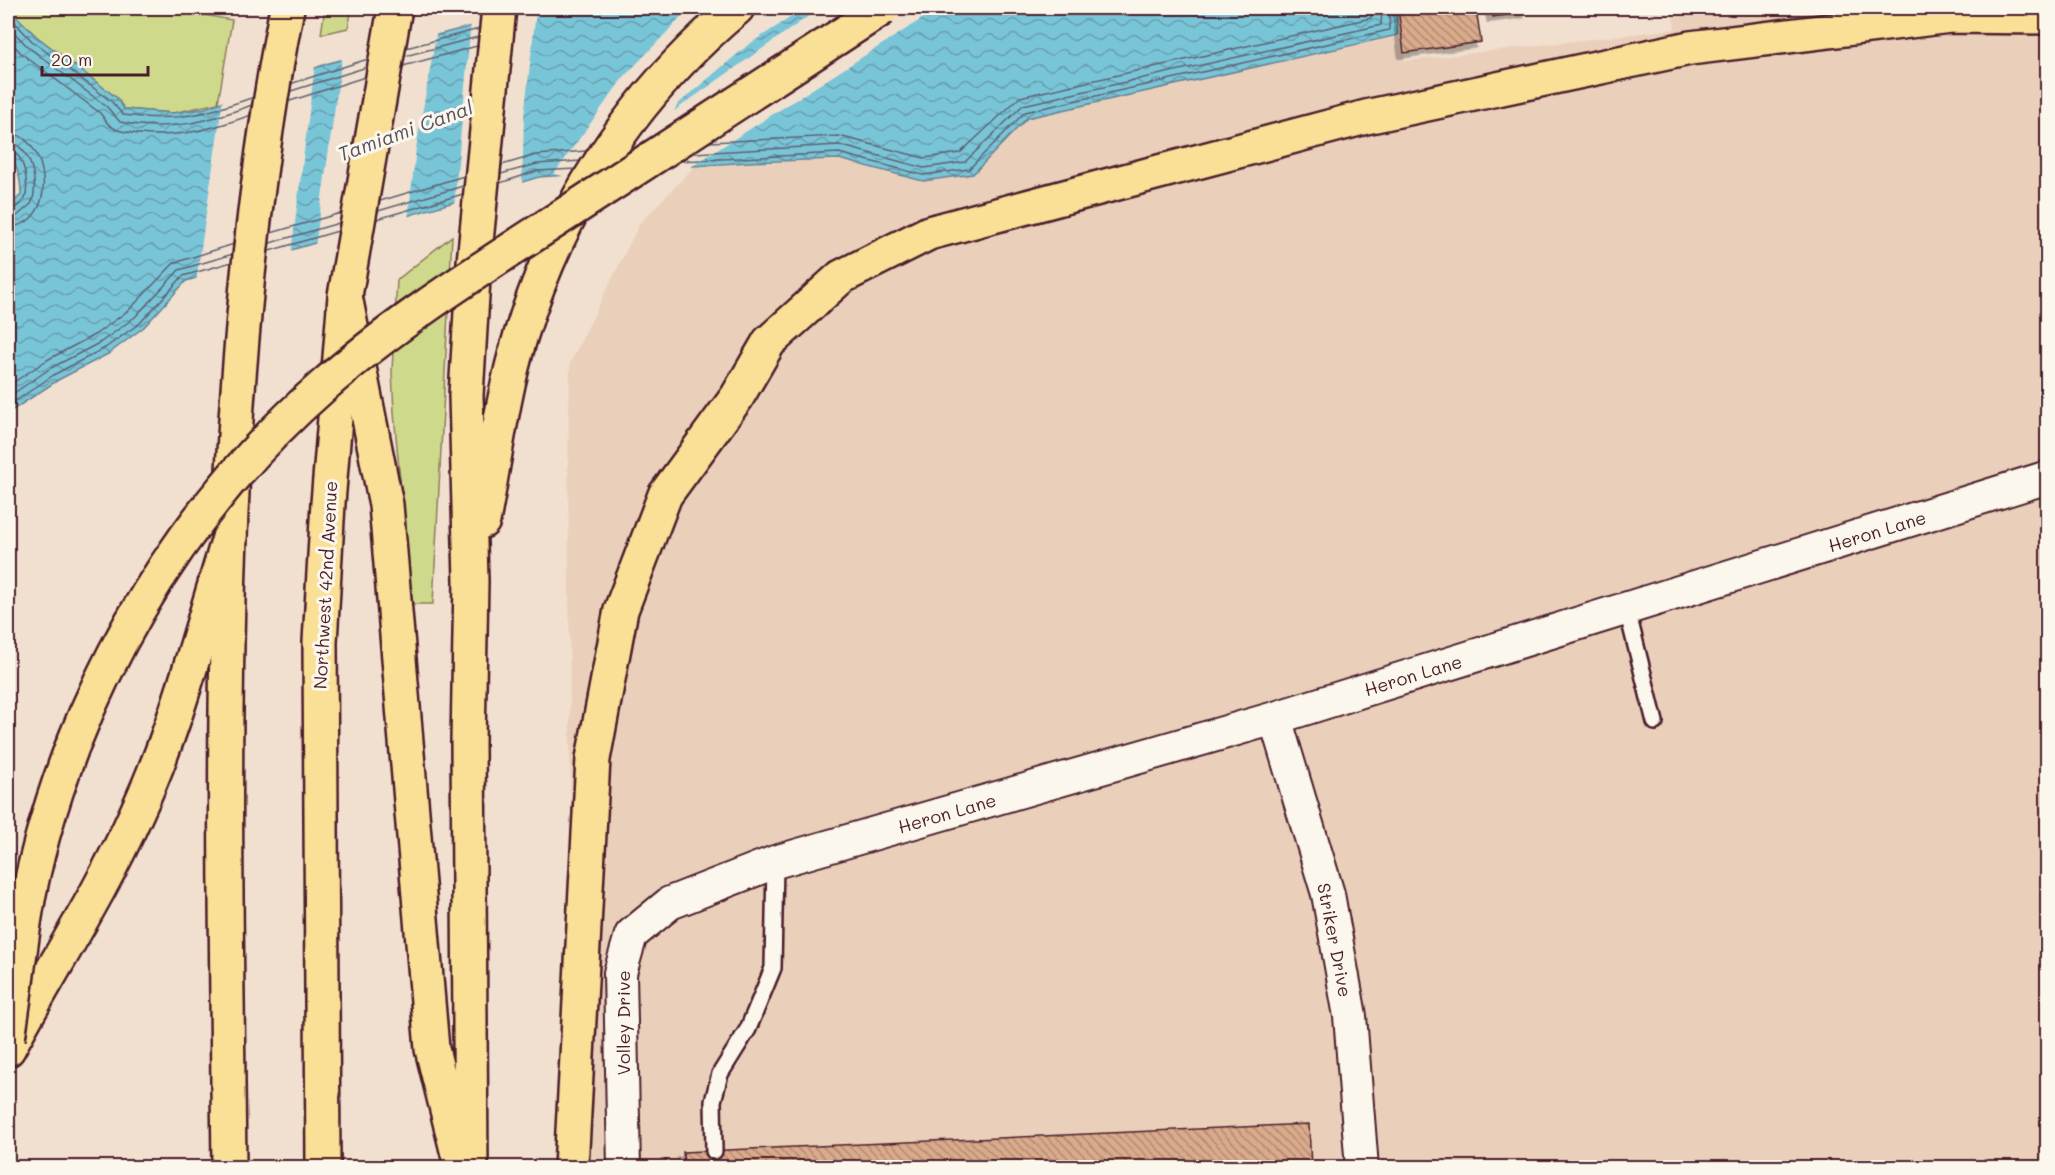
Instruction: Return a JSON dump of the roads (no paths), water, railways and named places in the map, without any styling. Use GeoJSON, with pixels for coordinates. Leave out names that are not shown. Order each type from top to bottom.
{"type":"FeatureCollection","features":[{"type":"Feature","properties":{"kind":"highway"},"geometry":{"type":"LineString","coordinates":[[229,1167],[225,736],[230,535],[241,329],[264,134],[287,8]]}},
{"type":"Feature","properties":{"kind":"highway"},"geometry":{"type":"LineString","coordinates":[[471,1167],[468,754],[471,581],[466,395],[474,262],[499,8]]}},
{"type":"Feature","properties":{"kind":"highway"},"geometry":{"type":"LineString","coordinates":[[471,581],[520,338],[559,239],[586,182],[622,126],[669,70],[736,8]]}},
{"type":"Feature","properties":{"kind":"highway"},"geometry":{"type":"LineString","coordinates":[[8,1038],[33,874],[71,749],[109,661],[144,597],[178,544],[217,495],[302,406],[397,327],[508,251],[883,8]]}},
{"type":"Feature","properties":{"kind":"highway","name":"Northwest 42nd Avenue"},"geometry":{"type":"LineString","coordinates":[[323,1167],[320,642],[328,503],[345,296],[394,13]]}},
{"type":"Feature","properties":{"kind":"highway"},"geometry":{"type":"LineString","coordinates":[[571,1167],[593,759],[621,610],[665,495],[737,397],[769,342],[841,277],[929,233],[1366,117],[1690,48],[1950,16],[2048,17]]}},
{"type":"Feature","properties":{"kind":"highway"},"geometry":{"type":"LineString","coordinates":[[345,296],[386,505],[432,1049],[462,1167]]}},
{"type":"Feature","properties":{"kind":"highway"},"geometry":{"type":"LineString","coordinates":[[8,1048],[90,909],[141,804],[157,766],[230,535]]}},
{"type":"Feature","properties":{"kind":"street","name":"Heron Lane"},"geometry":{"type":"LineString","coordinates":[[776,862],[1275,718],[2048,477]]}},
{"type":"Feature","properties":{"kind":"street","name":"Striker Drive"},"geometry":{"type":"LineString","coordinates":[[1275,718],[1328,894],[1350,1016],[1362,1167]]}},
{"type":"Feature","properties":{"kind":"street","name":"Volley Drive"},"geometry":{"type":"LineString","coordinates":[[624,1167],[620,973],[631,935],[670,903],[776,862]]}},
{"type":"Feature","properties":{"kind":"lane"},"geometry":{"type":"LineString","coordinates":[[1627,610],[1655,722]]}},
{"type":"Feature","properties":{"kind":"lane"},"geometry":{"type":"LineString","coordinates":[[714,1151],[713,1101],[720,1074],[748,1029],[773,968],[776,862]]}},
{"type":"Feature","properties":{"kind":"water","name":"Tamiami Canal"},"geometry":{"type":"Polygon","coordinates":[[[8,8],[36,36],[117,98],[124,109],[173,113],[205,108],[329,63],[541,8],[1396,8],[1398,35],[1027,118],[973,174],[923,181],[839,159],[750,162],[539,177],[186,281],[144,327],[108,354],[58,380],[8,413],[8,207],[21,195],[18,173],[8,153],[8,8]]]}}]}
